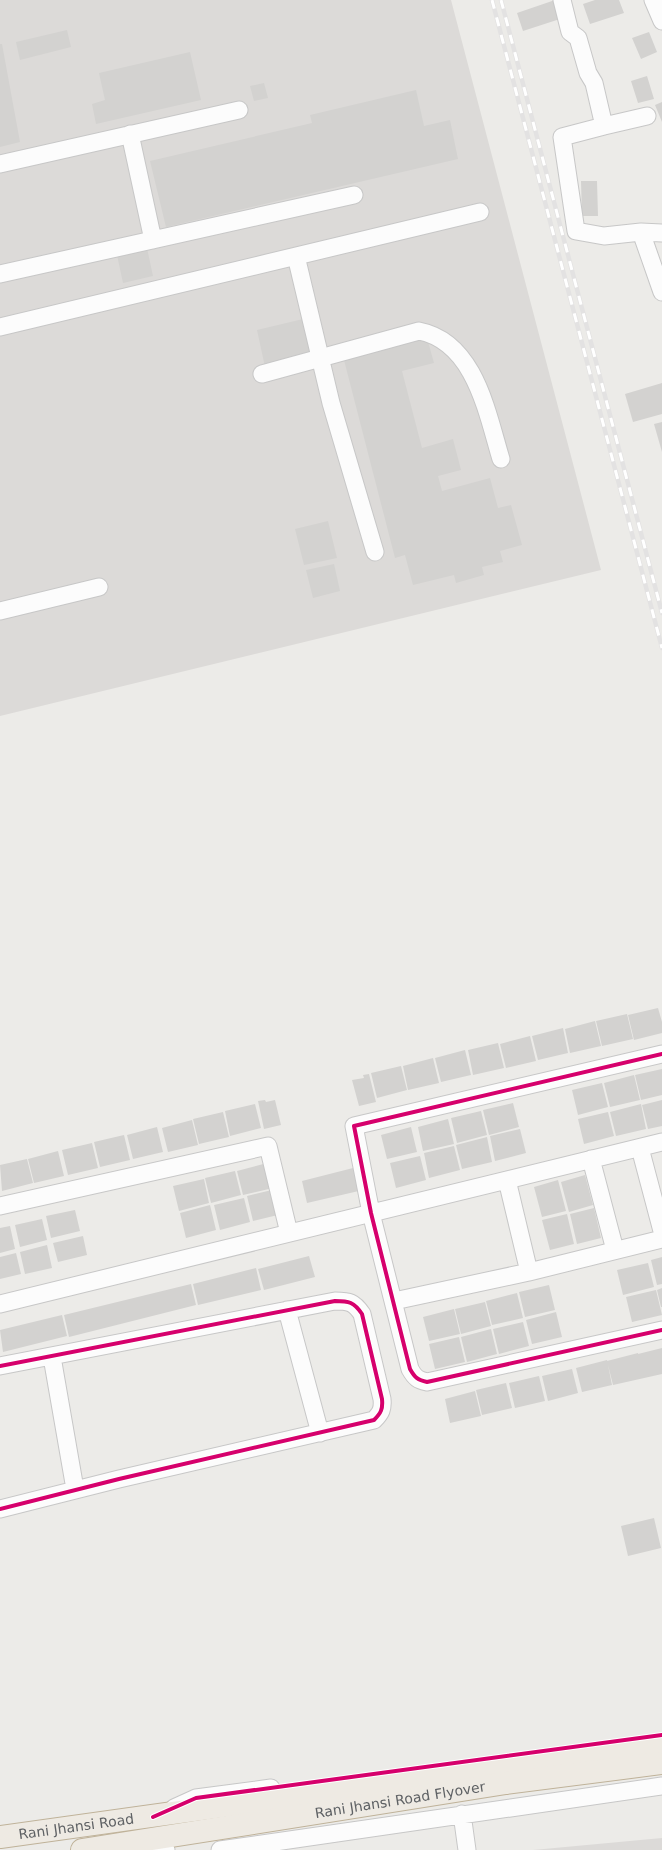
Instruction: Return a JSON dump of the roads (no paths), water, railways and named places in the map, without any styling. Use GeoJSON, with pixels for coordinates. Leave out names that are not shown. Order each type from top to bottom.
{"type":"FeatureCollection","features":[{"type":"Feature","properties":{"kind":"highway","name":"Rani Jhansi Road Flyover"},"geometry":{"type":"LineString","coordinates":[[153,1817],[662,1745]]}},
{"type":"Feature","properties":{"kind":"highway","name":"Rani Jhansi Road Flyover"},"geometry":{"type":"LineString","coordinates":[[82,1850],[506,1783],[662,1762]]}},
{"type":"Feature","properties":{"kind":"highway","name":"Rani Jhansi Road"},"geometry":{"type":"LineString","coordinates":[[0,1837],[153,1817]]}},
{"type":"Feature","properties":{"kind":"highway"},"geometry":{"type":"LineString","coordinates":[[0,1824],[23,1835]]}},
{"type":"Feature","properties":{"kind":"street"},"geometry":{"type":"LineString","coordinates":[[562,0],[570,32],[578,38],[588,73],[594,82],[604,126]]}},
{"type":"Feature","properties":{"kind":"street"},"geometry":{"type":"LineString","coordinates":[[653,0],[662,21]]}},
{"type":"Feature","properties":{"kind":"street"},"geometry":{"type":"LineString","coordinates":[[0,164],[239,110]]}},
{"type":"Feature","properties":{"kind":"street"},"geometry":{"type":"LineString","coordinates":[[647,116],[562,137],[576,231],[604,236],[641,232],[662,233]]}},
{"type":"Feature","properties":{"kind":"street"},"geometry":{"type":"LineString","coordinates":[[130,134],[153,240]]}},
{"type":"Feature","properties":{"kind":"street"},"geometry":{"type":"LineString","coordinates":[[0,274],[354,195]]}},
{"type":"Feature","properties":{"kind":"street"},"geometry":{"type":"LineString","coordinates":[[0,327],[480,212]]}},
{"type":"Feature","properties":{"kind":"street"},"geometry":{"type":"LineString","coordinates":[[641,232],[662,292]]}},
{"type":"Feature","properties":{"kind":"street"},"geometry":{"type":"LineString","coordinates":[[296,256],[331,404],[375,552]]}},
{"type":"Feature","properties":{"kind":"street"},"geometry":{"type":"LineString","coordinates":[[262,374],[418,331],[433,333],[457,354],[471,372],[479,387],[501,459]]}},
{"type":"Feature","properties":{"kind":"street"},"geometry":{"type":"LineString","coordinates":[[0,611],[99,587]]}},
{"type":"Feature","properties":{"kind":"street"},"geometry":{"type":"LineString","coordinates":[[662,1054],[354,1126],[371,1213],[410,1369],[414,1377],[419,1381],[427,1382],[662,1330]]}},
{"type":"Feature","properties":{"kind":"street"},"geometry":{"type":"LineString","coordinates":[[0,1304],[662,1142]]}},
{"type":"Feature","properties":{"kind":"street"},"geometry":{"type":"LineString","coordinates":[[0,1206],[268,1146],[289,1233]]}},
{"type":"Feature","properties":{"kind":"street"},"geometry":{"type":"LineString","coordinates":[[640,1148],[662,1231]]}},
{"type":"Feature","properties":{"kind":"street"},"geometry":{"type":"LineString","coordinates":[[591,1159],[615,1250]]}},
{"type":"Feature","properties":{"kind":"street"},"geometry":{"type":"LineString","coordinates":[[507,1180],[529,1272]]}},
{"type":"Feature","properties":{"kind":"street"},"geometry":{"type":"LineString","coordinates":[[394,1301],[529,1272],[662,1239]]}},
{"type":"Feature","properties":{"kind":"street"},"geometry":{"type":"LineString","coordinates":[[0,1366],[52,1357],[335,1300],[347,1301],[356,1305],[362,1314],[382,1398],[383,1408],[374,1420],[75,1489],[0,1510]]}},
{"type":"Feature","properties":{"kind":"street"},"geometry":{"type":"LineString","coordinates":[[287,1310],[320,1433]]}},
{"type":"Feature","properties":{"kind":"street"},"geometry":{"type":"LineString","coordinates":[[52,1357],[75,1489]]}},
{"type":"Feature","properties":{"kind":"street"},"geometry":{"type":"LineString","coordinates":[[153,1817],[196,1798],[662,1735]]}},
{"type":"Feature","properties":{"kind":"street"},"geometry":{"type":"LineString","coordinates":[[220,1850],[662,1786]]}},
{"type":"Feature","properties":{"kind":"street"},"geometry":{"type":"LineString","coordinates":[[462,1814],[466,1850]]}},
{"type":"Feature","properties":{"kind":"street"},"geometry":{"type":"LineString","coordinates":[[139,1841],[166,1850]]}},
{"type":"Feature","properties":{"kind":"railway"},"geometry":{"type":"LineString","coordinates":[[492,0],[662,648]]}},
{"type":"Feature","properties":{"kind":"railway"},"geometry":{"type":"LineString","coordinates":[[501,0],[662,613]]}}]}
